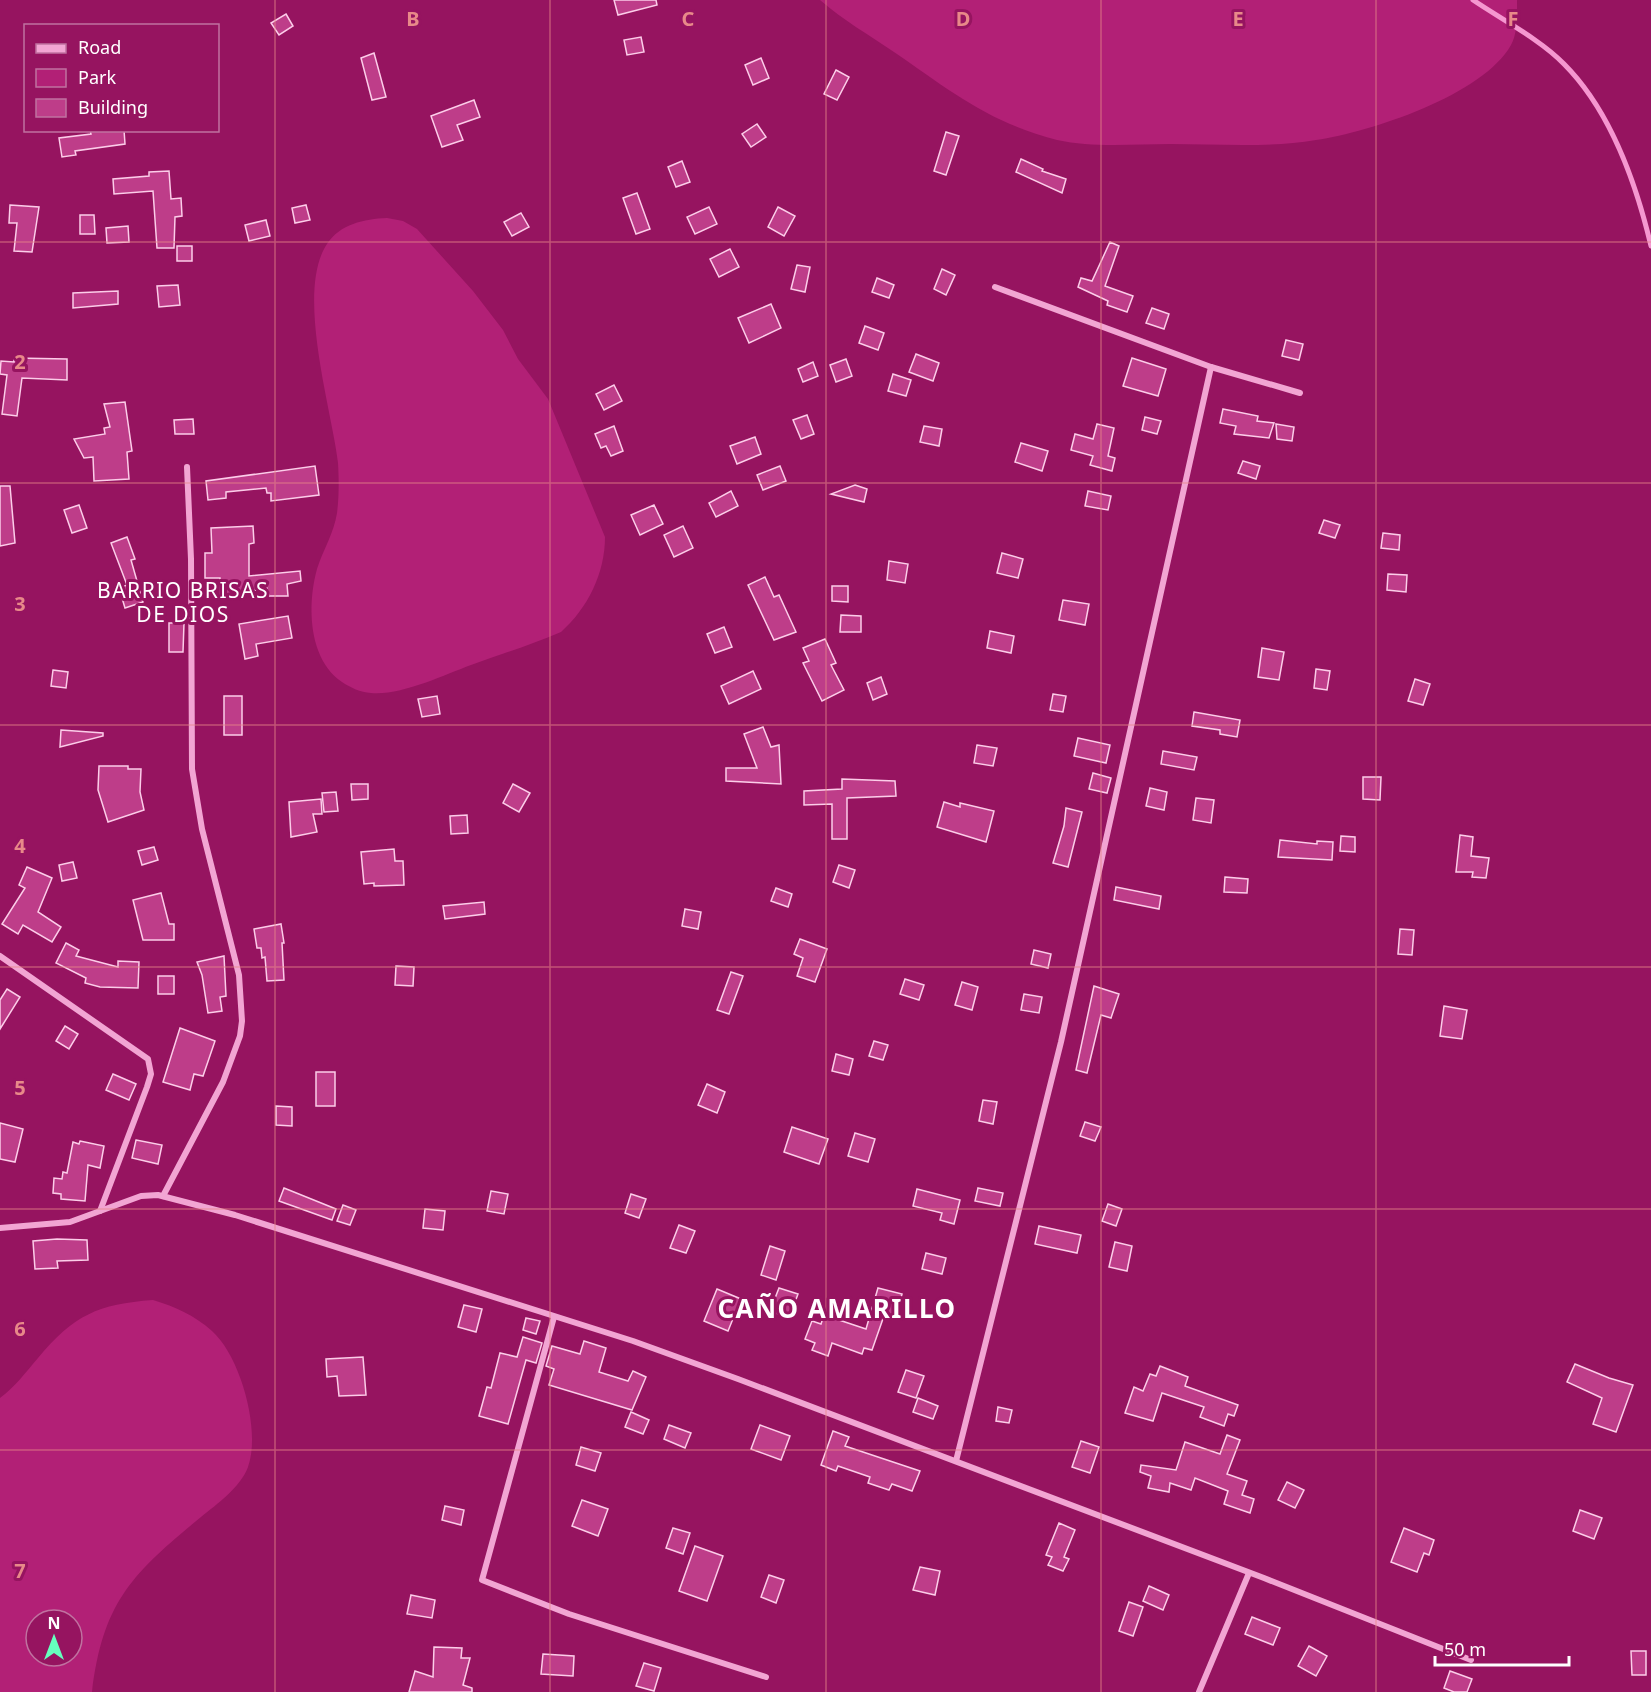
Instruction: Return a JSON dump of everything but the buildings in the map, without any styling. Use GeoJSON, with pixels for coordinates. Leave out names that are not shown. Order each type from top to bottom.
{"type":"FeatureCollection","features":[{"type":"Feature","properties":{"kind":"street"},"geometry":{"type":"LineString","coordinates":[[995,287],[1211,367],[1300,393]]}},
{"type":"Feature","properties":{"kind":"street"},"geometry":{"type":"LineString","coordinates":[[956,1461],[1061,1042],[1211,367]]}},
{"type":"Feature","properties":{"kind":"street"},"geometry":{"type":"LineString","coordinates":[[163,1196],[223,1082],[240,1036],[242,1021],[239,975],[202,829],[192,769],[191,559],[187,467]]}},
{"type":"Feature","properties":{"kind":"street"},"geometry":{"type":"LineString","coordinates":[[0,956],[148,1059],[151,1074],[147,1087],[100,1212]]}},
{"type":"Feature","properties":{"kind":"street"},"geometry":{"type":"LineString","coordinates":[[0,1228],[70,1222],[141,1196],[163,1196],[235,1215],[633,1341],[956,1461],[1471,1660]]}},
{"type":"Feature","properties":{"kind":"street"},"geometry":{"type":"LineString","coordinates":[[554,1317],[482,1580],[569,1614],[766,1677]]}},
{"type":"Feature","properties":{"kind":"street"},"geometry":{"type":"LineString","coordinates":[[1199,1692],[1249,1573]]}},
{"type":"Feature","properties":{"kind":"green space"},"geometry":{"type":"Polygon","coordinates":[[[820,0],[1517,0],[1517,17],[1515,35],[1511,45],[1497,63],[1476,80],[1424,108],[1366,129],[1339,136],[1280,144],[1099,145],[1057,140],[1033,133],[990,115],[847,21],[820,0]]]}},
{"type":"Feature","properties":{"kind":"green space"},"geometry":{"type":"Polygon","coordinates":[[[387,218],[403,221],[417,229],[473,291],[503,330],[518,359],[548,399],[605,537],[602,564],[593,589],[571,623],[561,632],[422,684],[395,691],[371,693],[349,686],[331,672],[322,660],[313,630],[314,583],[336,520],[339,488],[338,463],[318,352],[314,291],[318,265],[332,237],[353,224],[387,218]]]}},
{"type":"Feature","properties":{"kind":"green space"},"geometry":{"type":"Polygon","coordinates":[[[153,1300],[191,1316],[212,1331],[222,1343],[232,1358],[246,1395],[252,1434],[248,1467],[234,1489],[157,1555],[125,1591],[113,1611],[104,1634],[92,1692],[0,1692],[0,1398],[16,1384],[63,1331],[88,1314],[117,1305],[153,1300]]]}},
{"type":"Feature","properties":{"kind":"waterway"},"geometry":{"type":"LineString","coordinates":[[1473,0],[1555,55],[1581,83],[1595,103],[1620,149],[1638,198],[1651,246]]}},
{"type":"Feature","properties":{"kind":"district","name":"BARRIO BRISAS DE DIOS"},"geometry":{"type":"Point","coordinates":[183,603]}},
{"type":"Feature","properties":{"kind":"district","name":"CAÑO AMARILLO"},"geometry":{"type":"Point","coordinates":[837,1309]}}]}
